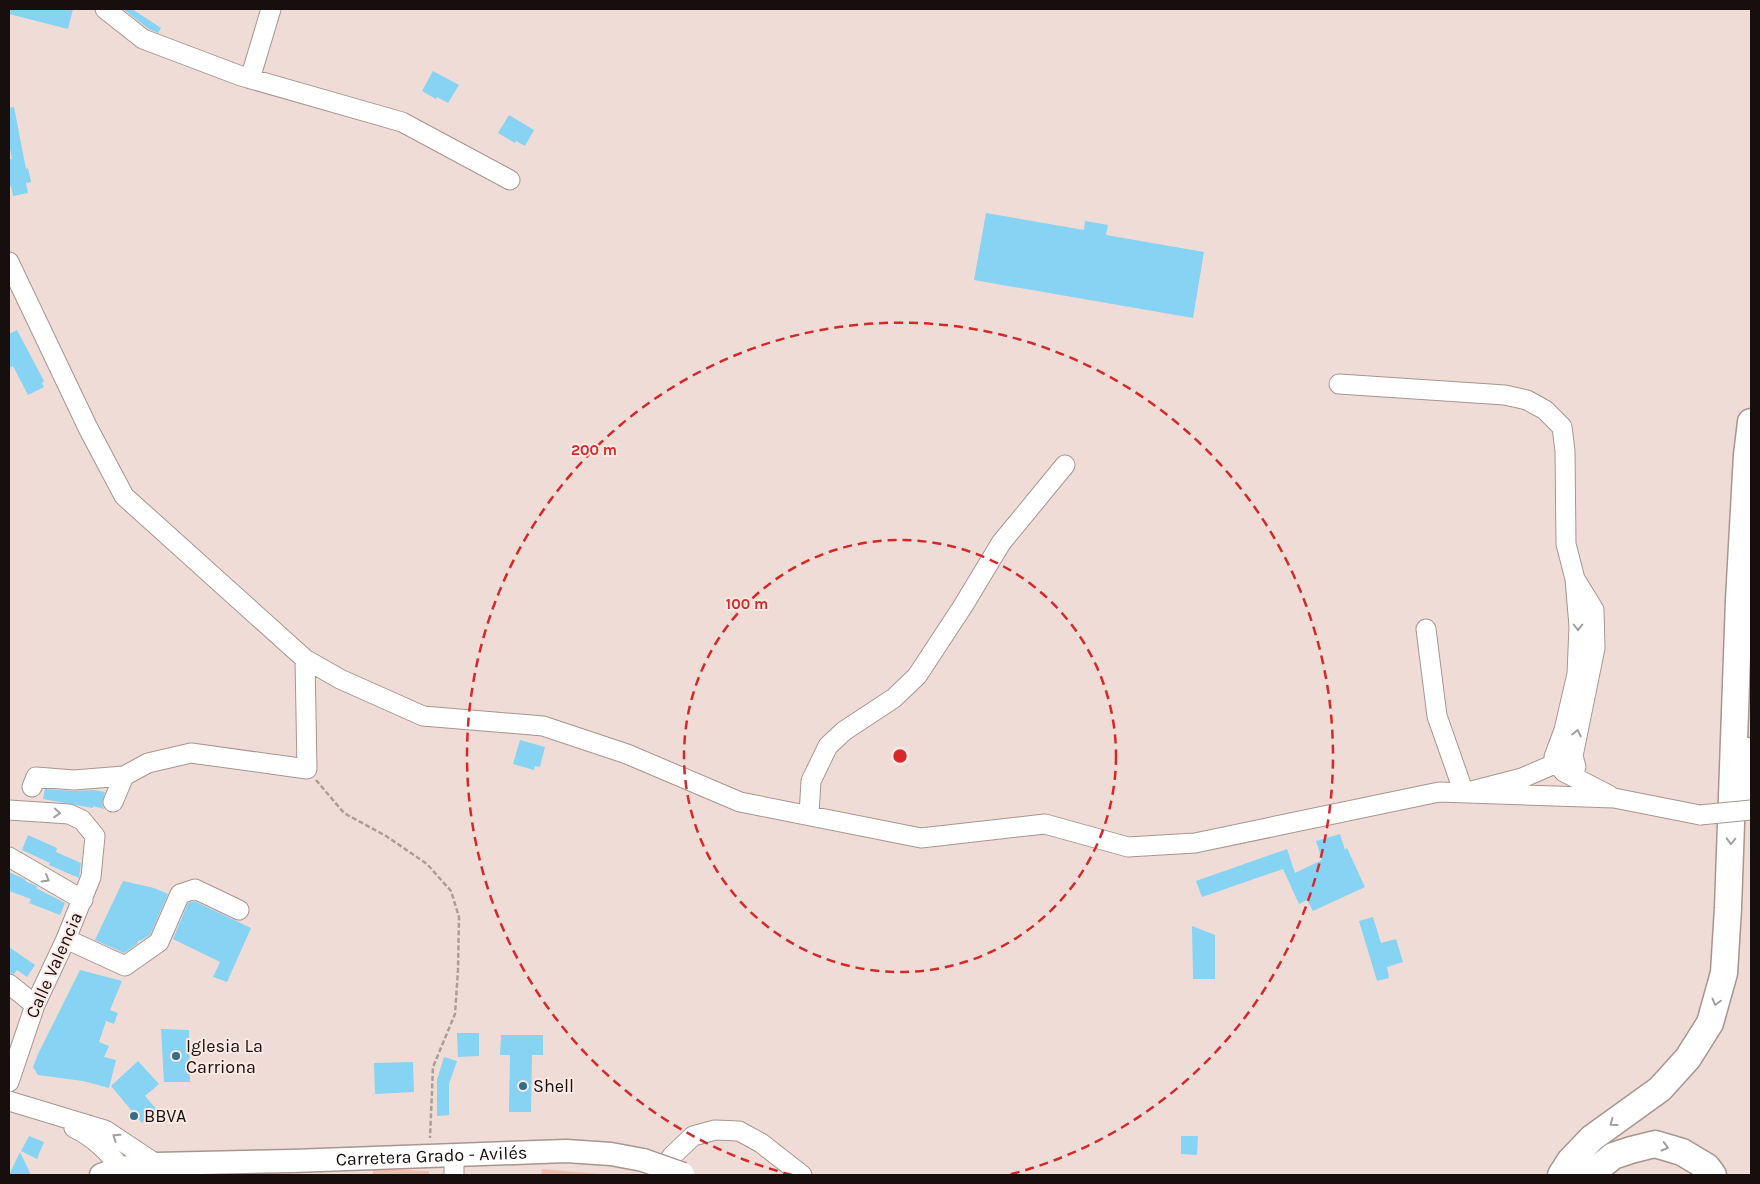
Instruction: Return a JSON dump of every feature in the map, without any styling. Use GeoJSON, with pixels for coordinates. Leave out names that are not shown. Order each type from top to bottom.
{"type":"FeatureCollection","features":[{"type":"Feature","properties":{"kind":"highway"},"geometry":{"type":"LineString","coordinates":[[1561,1175],[1570,1161],[1592,1138],[1660,1089],[1688,1058],[1710,1023],[1724,973],[1739,600],[1747,455],[1751,422]]}},
{"type":"Feature","properties":{"kind":"highway"},"geometry":{"type":"LineString","coordinates":[[1739,600],[1742,688],[1751,793]]}},
{"type":"Feature","properties":{"kind":"highway"},"geometry":{"type":"LineString","coordinates":[[1742,688],[1751,760]]}},
{"type":"Feature","properties":{"kind":"highway"},"geometry":{"type":"LineString","coordinates":[[1590,1175],[1612,1156],[1655,1144],[1682,1152],[1707,1167],[1713,1175]]}},
{"type":"Feature","properties":{"kind":"main road","name":"Carretera Grado - Avilés"},"geometry":{"type":"LineString","coordinates":[[111,1172],[156,1164],[293,1162],[429,1156],[454,1165],[566,1152],[611,1154],[656,1171],[685,1175]]}},
{"type":"Feature","properties":{"kind":"street"},"geometry":{"type":"LineString","coordinates":[[106,9],[143,39],[250,79],[402,122],[510,180]]}},
{"type":"Feature","properties":{"kind":"street"},"geometry":{"type":"LineString","coordinates":[[250,79],[271,9]]}},
{"type":"Feature","properties":{"kind":"street"},"geometry":{"type":"LineString","coordinates":[[9,262],[88,428],[124,496],[305,660],[340,679],[423,716],[543,726],[627,754],[740,802],[921,838],[1045,824],[1128,847],[1195,843],[1439,792],[1614,798],[1700,816],[1751,810]]}},
{"type":"Feature","properties":{"kind":"street"},"geometry":{"type":"LineString","coordinates":[[1339,384],[1505,395],[1526,400],[1545,410],[1562,427],[1565,451],[1566,544],[1575,579],[1579,626],[1577,674],[1564,730],[1554,757],[1565,760]]}},
{"type":"Feature","properties":{"kind":"street"},"geometry":{"type":"LineString","coordinates":[[809,816],[811,781],[828,746],[844,731],[894,698],[917,676],[963,606],[1001,543],[1065,465]]}},
{"type":"Feature","properties":{"kind":"street"},"geometry":{"type":"LineString","coordinates":[[1426,629],[1437,716],[1464,793]]}},
{"type":"Feature","properties":{"kind":"street"},"geometry":{"type":"LineString","coordinates":[[32,787],[36,777],[74,780],[124,776],[148,763],[191,753],[307,770],[305,660]]}},
{"type":"Feature","properties":{"kind":"street"},"geometry":{"type":"LineString","coordinates":[[1464,793],[1522,778],[1565,760]]}},
{"type":"Feature","properties":{"kind":"street"},"geometry":{"type":"LineString","coordinates":[[1565,760],[1564,772],[1614,798]]}},
{"type":"Feature","properties":{"kind":"street"},"geometry":{"type":"LineString","coordinates":[[112,802],[124,776]]}},
{"type":"Feature","properties":{"kind":"street","name":"Calle Valencia"},"geometry":{"type":"LineString","coordinates":[[9,810],[69,814],[82,820],[95,836],[91,877],[83,900],[35,1006],[9,1082]]}},
{"type":"Feature","properties":{"kind":"street"},"geometry":{"type":"LineString","coordinates":[[9,857],[83,900]]}},
{"type":"Feature","properties":{"kind":"street"},"geometry":{"type":"LineString","coordinates":[[66,939],[126,966],[159,942],[180,894],[195,889],[239,910]]}},
{"type":"Feature","properties":{"kind":"street"},"geometry":{"type":"LineString","coordinates":[[9,984],[35,1006]]}},
{"type":"Feature","properties":{"kind":"street"},"geometry":{"type":"LineString","coordinates":[[17,1104],[105,1130],[156,1164]]}},
{"type":"Feature","properties":{"kind":"street"},"geometry":{"type":"LineString","coordinates":[[17,1104],[88,1134],[106,1150],[111,1172]]}},
{"type":"Feature","properties":{"kind":"street"},"geometry":{"type":"LineString","coordinates":[[656,1171],[693,1136],[715,1130],[739,1131],[761,1143],[802,1175]]}},
{"type":"Feature","properties":{"kind":"path"},"geometry":{"type":"LineString","coordinates":[[307,770],[344,813],[386,836],[427,864],[451,891],[459,917],[455,1014],[433,1066],[429,1156]]}},
{"type":"Feature","properties":{"kind":"shaded area"},"geometry":{"type":"Polygon","coordinates":[[[373,1169],[429,1171],[429,1175],[373,1175],[373,1169]]]}},
{"type":"Feature","properties":{"kind":"shaded area"},"geometry":{"type":"Polygon","coordinates":[[[542,1169],[613,1175],[541,1175],[542,1169]]]}},
{"type":"Feature","properties":{"kind":"building"},"geometry":{"type":"Polygon","coordinates":[[[9,9],[73,9],[68,29],[9,14],[9,9]]]}},
{"type":"Feature","properties":{"kind":"building"},"geometry":{"type":"Polygon","coordinates":[[[123,9],[132,9],[161,28],[158,33],[149,29],[123,9]]]}},
{"type":"Feature","properties":{"kind":"building"},"geometry":{"type":"Polygon","coordinates":[[[433,71],[459,85],[448,103],[422,91],[433,71]]]}},
{"type":"Feature","properties":{"kind":"building"},"geometry":{"type":"Polygon","coordinates":[[[14,107],[26,169],[28,168],[31,182],[26,183],[28,193],[13,196],[11,186],[9,187],[9,159],[12,159],[9,144],[9,108],[14,107]]]}},
{"type":"Feature","properties":{"kind":"building"},"geometry":{"type":"Polygon","coordinates":[[[509,115],[534,130],[525,146],[516,141],[515,143],[498,133],[509,115]]]}},
{"type":"Feature","properties":{"kind":"building"},"geometry":{"type":"Polygon","coordinates":[[[986,213],[1084,230],[1085,221],[1108,225],[1106,235],[1204,252],[1193,318],[974,280],[986,213]]]}},
{"type":"Feature","properties":{"kind":"building"},"geometry":{"type":"Polygon","coordinates":[[[17,330],[44,381],[42,383],[44,387],[28,395],[13,366],[9,368],[9,334],[17,330]]]}},
{"type":"Feature","properties":{"kind":"building"},"geometry":{"type":"Polygon","coordinates":[[[520,740],[545,747],[540,767],[535,766],[534,770],[513,764],[520,740]]]}},
{"type":"Feature","properties":{"kind":"building"},"geometry":{"type":"Polygon","coordinates":[[[45,789],[105,792],[102,803],[104,809],[43,799],[45,789]]]}},
{"type":"Feature","properties":{"kind":"building"},"geometry":{"type":"Polygon","coordinates":[[[1340,834],[1345,850],[1347,848],[1365,887],[1313,911],[1307,900],[1299,904],[1283,869],[1202,897],[1196,881],[1287,849],[1295,873],[1322,860],[1316,841],[1340,834]]]}},
{"type":"Feature","properties":{"kind":"building"},"geometry":{"type":"Polygon","coordinates":[[[28,835],[57,848],[56,852],[81,863],[79,878],[49,865],[50,863],[22,850],[28,835]]]}},
{"type":"Feature","properties":{"kind":"building"},"geometry":{"type":"Polygon","coordinates":[[[9,872],[65,903],[60,915],[29,903],[31,899],[9,891],[9,872]]]}},
{"type":"Feature","properties":{"kind":"building"},"geometry":{"type":"Polygon","coordinates":[[[123,881],[154,888],[168,894],[150,935],[139,940],[137,944],[124,953],[95,940],[123,881]]]}},
{"type":"Feature","properties":{"kind":"building"},"geometry":{"type":"Polygon","coordinates":[[[194,901],[251,928],[227,982],[213,977],[220,962],[173,939],[188,903],[194,901]]]}},
{"type":"Feature","properties":{"kind":"building"},"geometry":{"type":"Polygon","coordinates":[[[1373,917],[1381,943],[1396,939],[1403,962],[1387,967],[1389,978],[1377,981],[1359,921],[1373,917]]]}},
{"type":"Feature","properties":{"kind":"building"},"geometry":{"type":"Polygon","coordinates":[[[1192,926],[1215,935],[1215,979],[1193,979],[1192,926]]]}},
{"type":"Feature","properties":{"kind":"building"},"geometry":{"type":"Polygon","coordinates":[[[9,947],[35,965],[27,977],[17,970],[14,974],[9,973],[9,947]]]}},
{"type":"Feature","properties":{"kind":"building"},"geometry":{"type":"Polygon","coordinates":[[[80,970],[122,981],[110,1010],[118,1013],[114,1024],[106,1021],[99,1042],[109,1046],[104,1057],[116,1060],[109,1088],[83,1081],[38,1075],[33,1067],[80,970]]]}},
{"type":"Feature","properties":{"kind":"building","name":"Iglesia La Carriona"},"geometry":{"type":"Polygon","coordinates":[[[161,1029],[189,1030],[190,1082],[164,1082],[161,1029]]]}},
{"type":"Feature","properties":{"kind":"building"},"geometry":{"type":"Polygon","coordinates":[[[457,1033],[479,1033],[479,1056],[458,1057],[457,1033]]]}},
{"type":"Feature","properties":{"kind":"building"},"geometry":{"type":"Polygon","coordinates":[[[501,1035],[543,1035],[543,1055],[532,1055],[531,1112],[509,1112],[510,1055],[500,1055],[501,1035]]]}},
{"type":"Feature","properties":{"kind":"building"},"geometry":{"type":"Polygon","coordinates":[[[444,1057],[457,1061],[449,1084],[449,1115],[437,1116],[437,1080],[444,1057]]]}},
{"type":"Feature","properties":{"kind":"building"},"geometry":{"type":"Polygon","coordinates":[[[138,1061],[159,1084],[145,1096],[157,1110],[142,1123],[111,1086],[138,1061]]]}},
{"type":"Feature","properties":{"kind":"building"},"geometry":{"type":"Polygon","coordinates":[[[413,1062],[414,1092],[375,1094],[374,1063],[413,1062]]]}},
{"type":"Feature","properties":{"kind":"building"},"geometry":{"type":"Polygon","coordinates":[[[29,1136],[44,1142],[37,1159],[21,1151],[29,1136]]]}},
{"type":"Feature","properties":{"kind":"building"},"geometry":{"type":"Polygon","coordinates":[[[1181,1136],[1198,1136],[1197,1155],[1181,1154],[1181,1136]]]}},
{"type":"Feature","properties":{"kind":"building"},"geometry":{"type":"Polygon","coordinates":[[[20,1152],[31,1175],[9,1175],[20,1152]]]}},
{"type":"Feature","properties":{"kind":"place","name":"Iglesia La Carriona"},"geometry":{"type":"Point","coordinates":[176,1056]}},
{"type":"Feature","properties":{"kind":"place","name":"Shell"},"geometry":{"type":"Point","coordinates":[523,1086]}},
{"type":"Feature","properties":{"kind":"place","name":"BBVA"},"geometry":{"type":"Point","coordinates":[134,1116]}}]}
